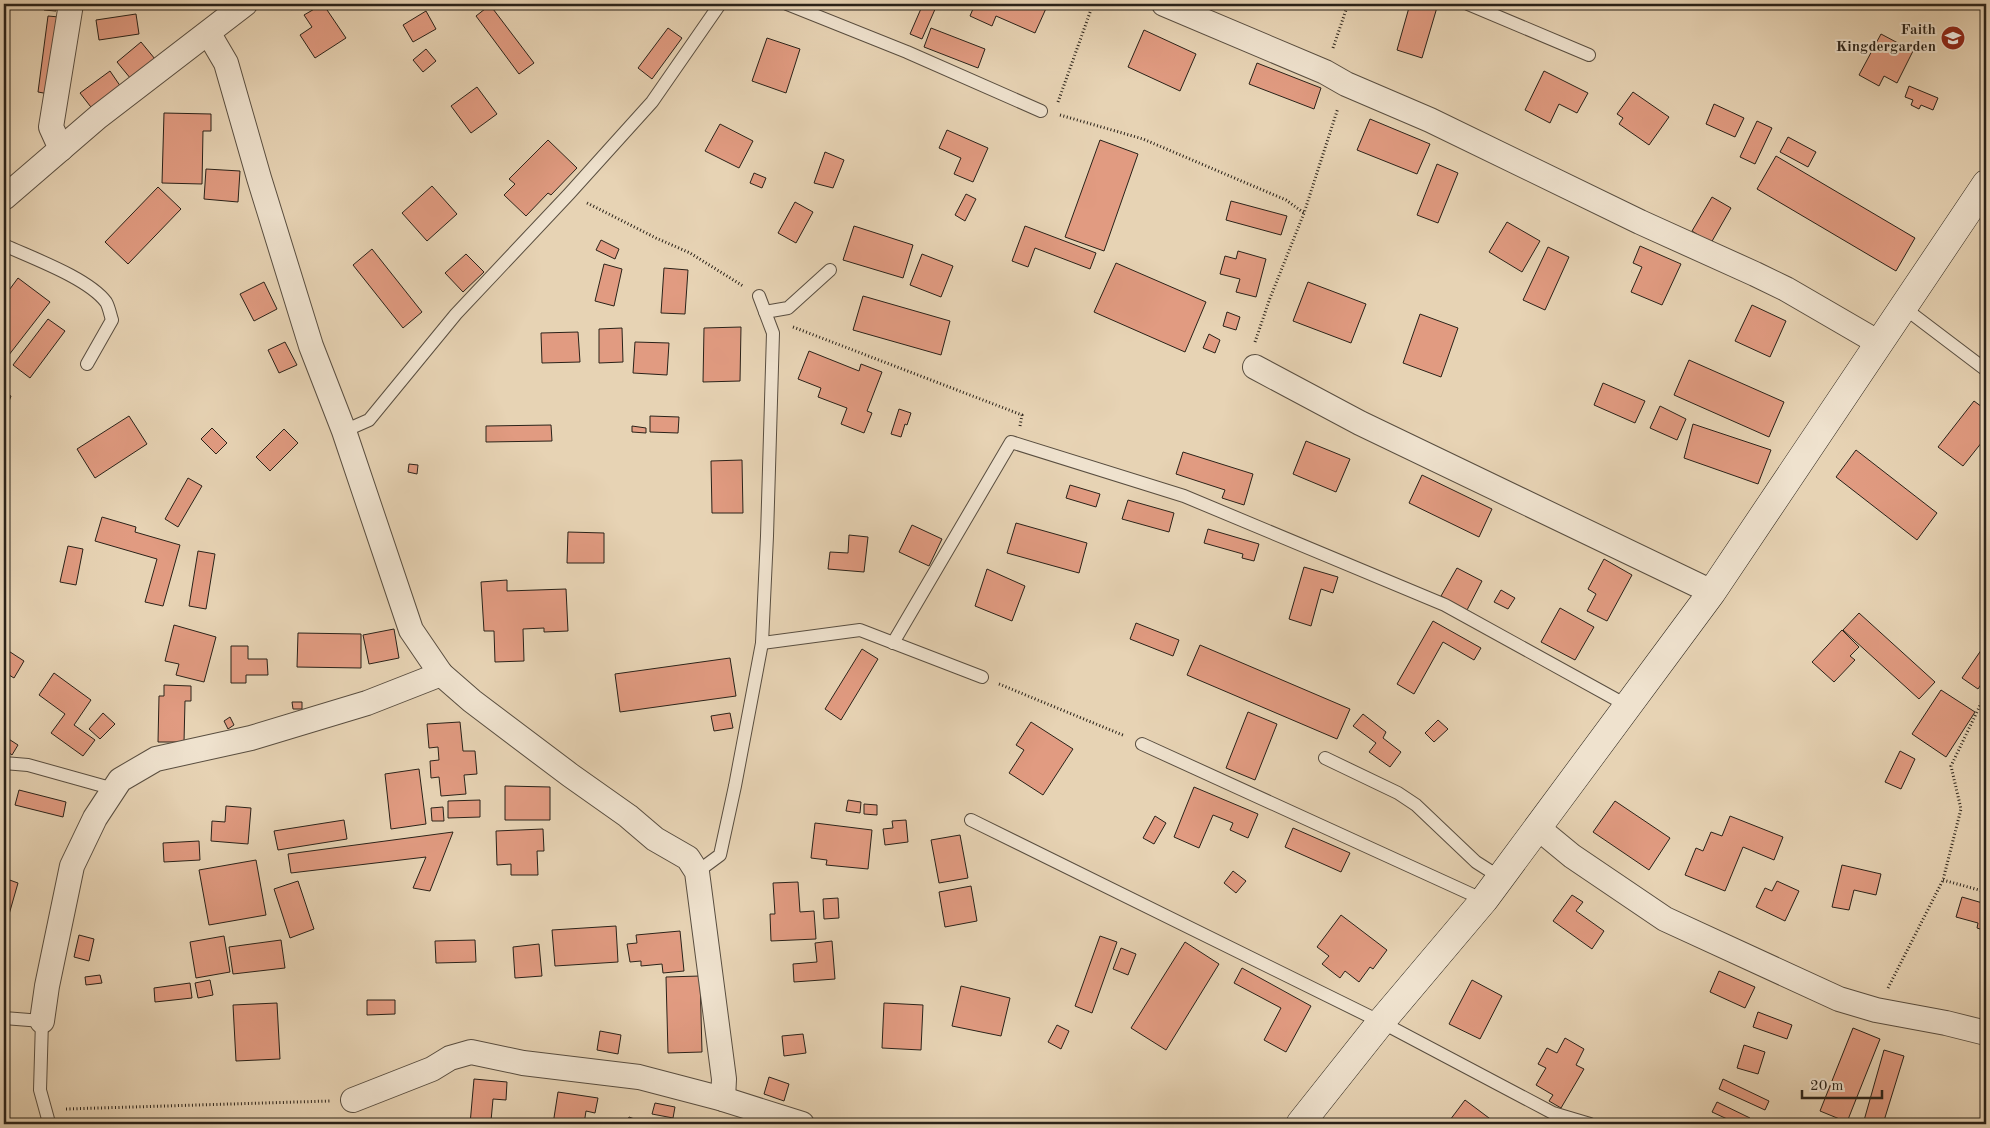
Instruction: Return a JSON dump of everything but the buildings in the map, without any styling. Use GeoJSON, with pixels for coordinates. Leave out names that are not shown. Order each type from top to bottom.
{"type":"FeatureCollection","features":[{"type":"Feature","properties":{"kind":"main road"},"geometry":{"type":"LineString","coordinates":[[1300,1124],[1381,1022],[1484,900],[1712,592],[1986,184]]}},
{"type":"Feature","properties":{"kind":"street"},"geometry":{"type":"LineString","coordinates":[[61,149],[51,127],[71,4]]}},
{"type":"Feature","properties":{"kind":"street"},"geometry":{"type":"LineString","coordinates":[[4,198],[98,117],[246,4]]}},
{"type":"Feature","properties":{"kind":"street"},"geometry":{"type":"LineString","coordinates":[[1164,4],[1325,72],[1346,84],[1430,120],[1640,222],[1755,274],[1786,289],[1879,343]]}},
{"type":"Feature","properties":{"kind":"street"},"geometry":{"type":"LineString","coordinates":[[208,34],[226,63],[311,346],[344,431],[411,630],[441,674],[472,701],[628,816],[655,839],[688,858],[697,872],[724,1079],[723,1099]]}},
{"type":"Feature","properties":{"kind":"street"},"geometry":{"type":"LineString","coordinates":[[1255,367],[1360,423],[1712,592]]}},
{"type":"Feature","properties":{"kind":"street"},"geometry":{"type":"LineString","coordinates":[[42,1021],[47,986],[72,866],[95,818],[120,780],[156,759],[260,735],[366,703],[441,674]]}},
{"type":"Feature","properties":{"kind":"street"},"geometry":{"type":"LineString","coordinates":[[1538,828],[1572,856],[1665,919],[1839,999],[1876,1010],[1946,1023],[1986,1033]]}},
{"type":"Feature","properties":{"kind":"street"},"geometry":{"type":"LineString","coordinates":[[353,1100],[432,1068],[450,1058],[471,1052],[523,1063],[639,1077],[723,1099],[802,1124]]}},
{"type":"Feature","properties":{"kind":"lane"},"geometry":{"type":"LineString","coordinates":[[344,431],[369,420],[456,314],[569,194],[652,102],[720,4]]}},
{"type":"Feature","properties":{"kind":"lane"},"geometry":{"type":"LineString","coordinates":[[787,4],[906,52],[1041,111]]}},
{"type":"Feature","properties":{"kind":"lane"},"geometry":{"type":"LineString","coordinates":[[1468,4],[1589,55]]}},
{"type":"Feature","properties":{"kind":"lane"},"geometry":{"type":"LineString","coordinates":[[4,245],[77,279],[95,290],[107,304],[112,320],[87,364]]}},
{"type":"Feature","properties":{"kind":"lane"},"geometry":{"type":"LineString","coordinates":[[765,312],[788,308],[830,270]]}},
{"type":"Feature","properties":{"kind":"lane"},"geometry":{"type":"LineString","coordinates":[[697,872],[720,855],[762,643],[768,526],[773,333],[759,296]]}},
{"type":"Feature","properties":{"kind":"lane"},"geometry":{"type":"LineString","coordinates":[[1903,307],[1986,370]]}},
{"type":"Feature","properties":{"kind":"lane"},"geometry":{"type":"LineString","coordinates":[[893,643],[1011,442],[1184,496],[1436,602],[1628,706]]}},
{"type":"Feature","properties":{"kind":"lane"},"geometry":{"type":"LineString","coordinates":[[762,643],[860,630],[982,677]]}},
{"type":"Feature","properties":{"kind":"lane"},"geometry":{"type":"LineString","coordinates":[[1142,744],[1484,900]]}},
{"type":"Feature","properties":{"kind":"lane"},"geometry":{"type":"LineString","coordinates":[[1324,758],[1398,793],[1416,805],[1476,862],[1501,878]]}},
{"type":"Feature","properties":{"kind":"lane"},"geometry":{"type":"LineString","coordinates":[[4,763],[28,766],[114,789]]}},
{"type":"Feature","properties":{"kind":"lane"},"geometry":{"type":"LineString","coordinates":[[971,820],[1381,1022],[1553,1113],[1590,1124]]}},
{"type":"Feature","properties":{"kind":"lane"},"geometry":{"type":"LineString","coordinates":[[4,1018],[42,1021],[40,1090],[48,1119]]}},
{"type":"Feature","properties":{"kind":"path"},"geometry":{"type":"LineString","coordinates":[[1054,113],[1093,4]]}},
{"type":"Feature","properties":{"kind":"path"},"geometry":{"type":"LineString","coordinates":[[1325,72],[1348,4]]}},
{"type":"Feature","properties":{"kind":"path"},"geometry":{"type":"LineString","coordinates":[[1255,367],[1248,360],[1270,298],[1304,213],[1346,84]]}},
{"type":"Feature","properties":{"kind":"path"},"geometry":{"type":"LineString","coordinates":[[1041,111],[1054,113],[1143,139],[1286,200],[1304,213]]}},
{"type":"Feature","properties":{"kind":"path"},"geometry":{"type":"LineString","coordinates":[[569,194],[690,253],[759,296]]}},
{"type":"Feature","properties":{"kind":"path"},"geometry":{"type":"LineString","coordinates":[[773,333],[789,326],[1022,415],[1020,426],[1011,442]]}},
{"type":"Feature","properties":{"kind":"path"},"geometry":{"type":"LineString","coordinates":[[982,677],[1142,744]]}},
{"type":"Feature","properties":{"kind":"path"},"geometry":{"type":"LineString","coordinates":[[1876,1010],[1943,880],[1962,809],[1951,766],[1986,693]]}},
{"type":"Feature","properties":{"kind":"path"},"geometry":{"type":"LineString","coordinates":[[1943,880],[1986,892]]}},
{"type":"Feature","properties":{"kind":"path"},"geometry":{"type":"LineString","coordinates":[[58,1110],[353,1100]]}},
{"type":"Feature","properties":{"kind":"place","name":"Faith Kingdergarden"},"geometry":{"type":"Point","coordinates":[1953,38]}}]}
